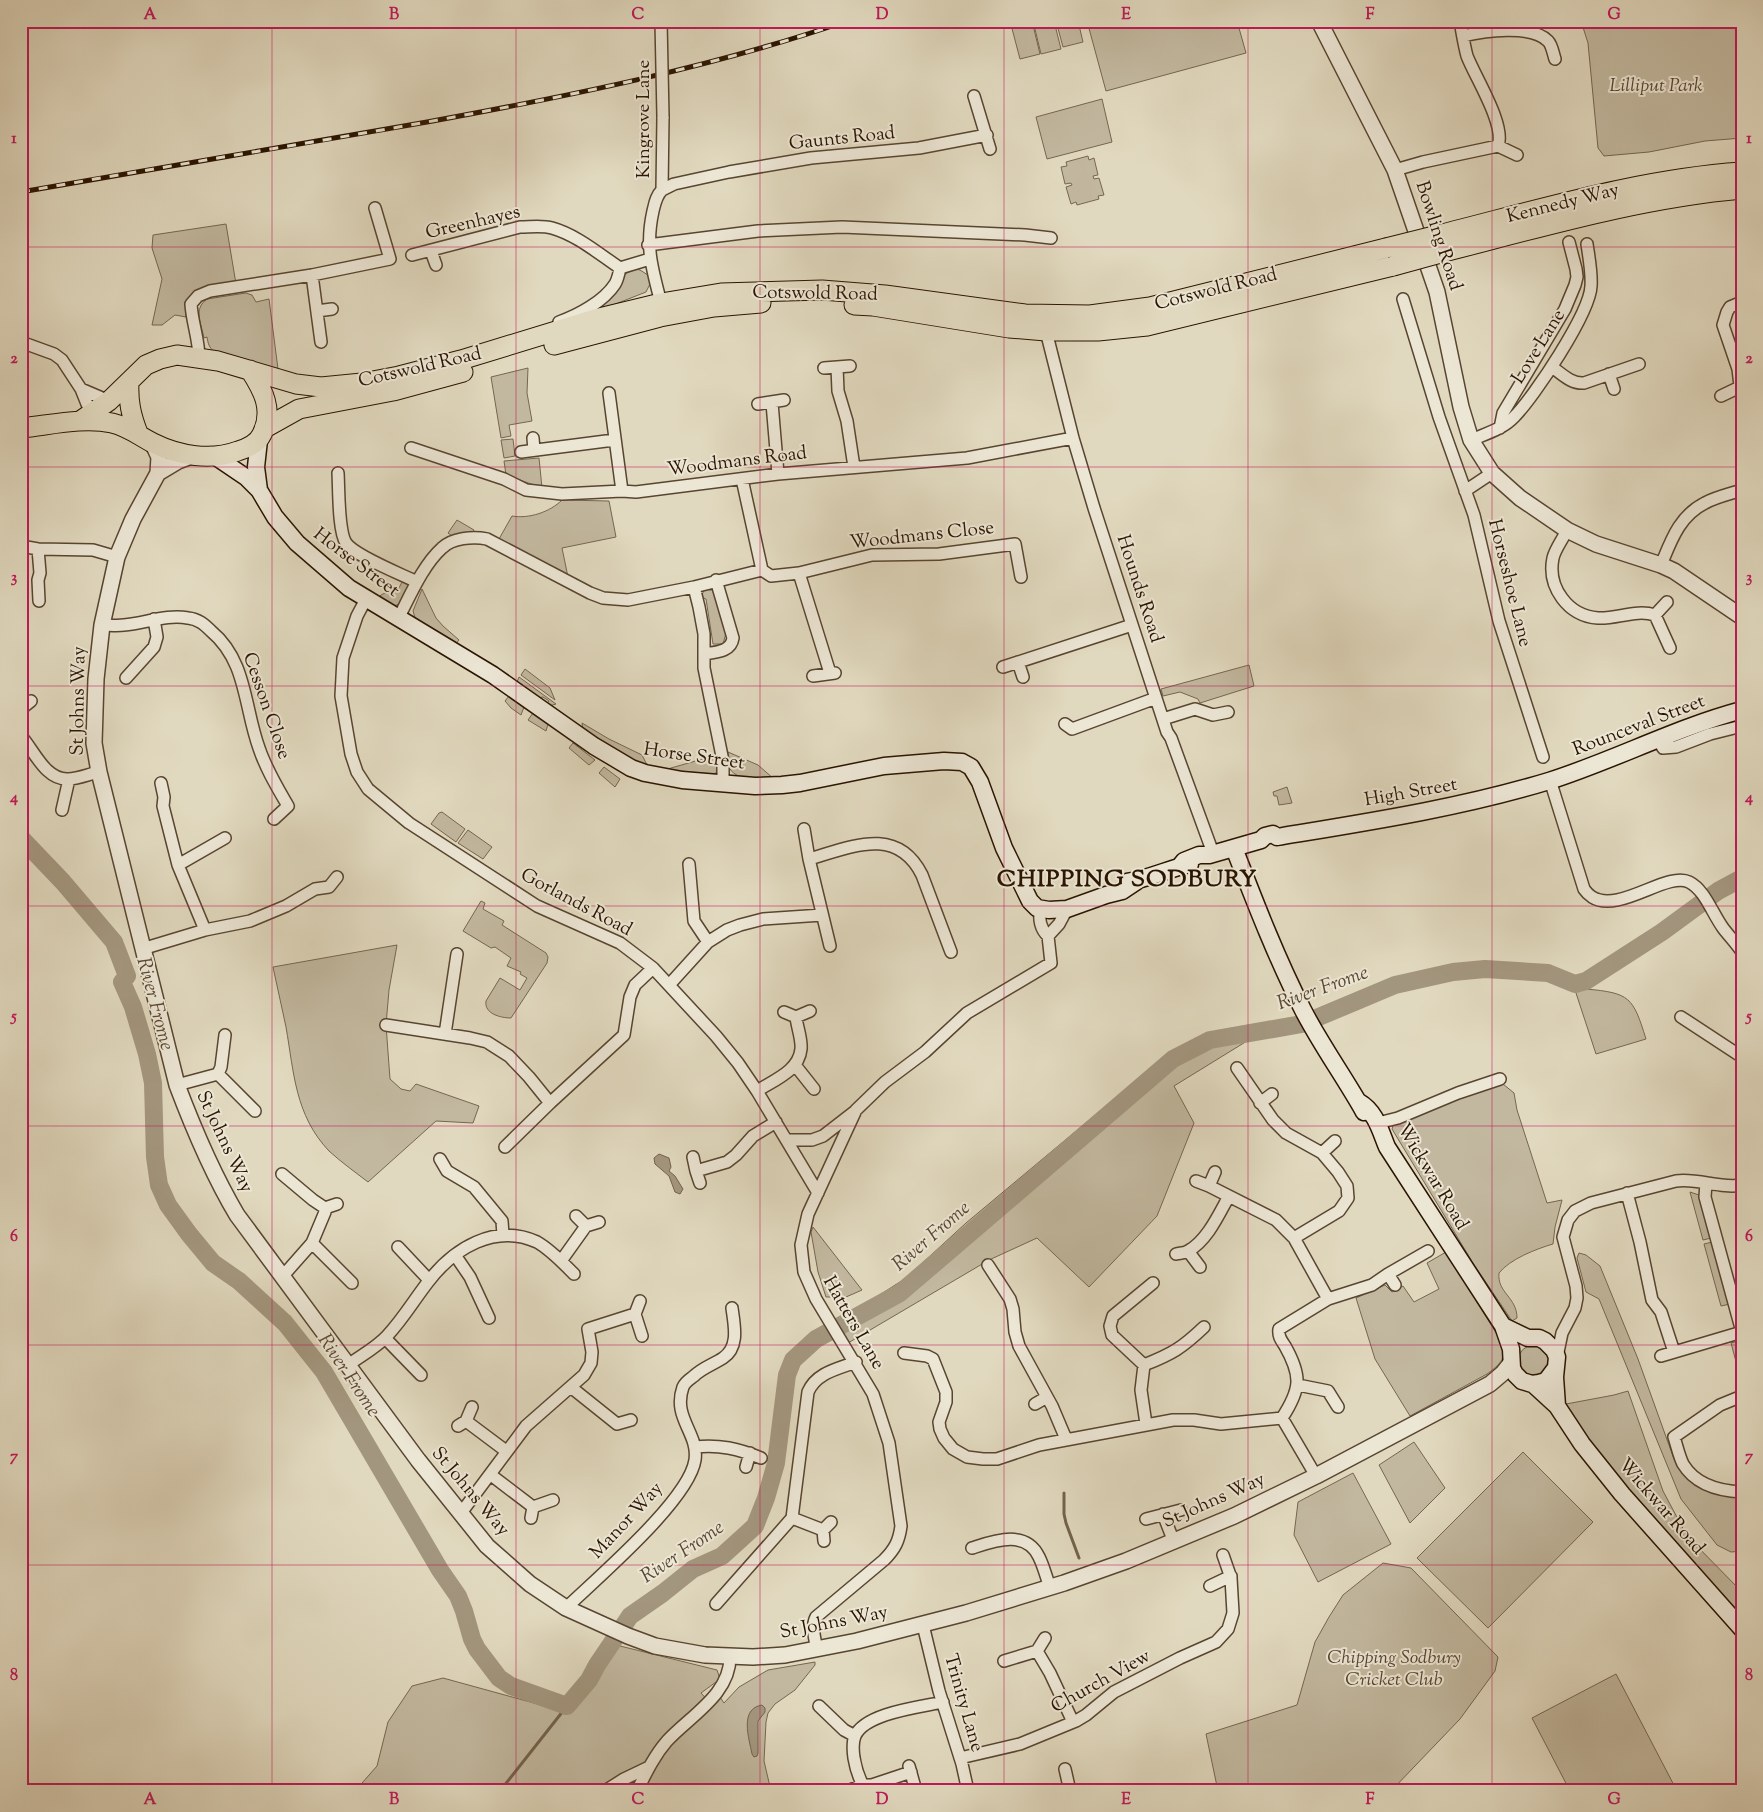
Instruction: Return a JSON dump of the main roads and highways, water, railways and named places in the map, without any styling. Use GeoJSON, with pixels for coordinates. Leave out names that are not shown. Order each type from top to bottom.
{"type":"FeatureCollection","features":[{"type":"Feature","properties":{"kind":"main road","name":"Kennedy Way"},"geometry":{"type":"LineString","coordinates":[[1386,248],[1438,235],[1562,212],[1603,202],[1665,180],[1742,172]]}},
{"type":"Feature","properties":{"kind":"main road","name":"Kennedy Way"},"geometry":{"type":"LineString","coordinates":[[1603,202],[1667,198],[1742,190]]}},
{"type":"Feature","properties":{"kind":"main road","name":"Kennedy Way"},"geometry":{"type":"LineString","coordinates":[[1393,266],[1444,252],[1562,212]]}},
{"type":"Feature","properties":{"kind":"main road","name":"Cotswold Road"},"geometry":{"type":"LineString","coordinates":[[250,370],[296,384],[321,387],[362,383],[399,376],[461,360],[595,319],[661,303],[721,293],[822,290],[885,295],[1024,314],[1090,315],[1150,307],[1386,248]]}},
{"type":"Feature","properties":{"kind":"main road","name":"Cotswold Road"},"geometry":{"type":"LineString","coordinates":[[262,434],[299,409],[393,391],[437,380],[595,333],[660,317],[714,307],[764,303],[829,303],[873,306],[1008,328],[1046,331],[1098,331],[1147,326],[1393,266]]}},
{"type":"Feature","properties":{"kind":"main road"},"geometry":{"type":"LineString","coordinates":[[1024,314],[1042,322],[1046,331]]}},
{"type":"Feature","properties":{"kind":"main road"},"geometry":{"type":"LineString","coordinates":[[21,428],[90,419],[124,426],[172,451],[216,457],[244,449],[262,434],[268,415],[262,388],[250,370],[218,361],[177,355],[146,365],[90,419]]}},
{"type":"Feature","properties":{"kind":"main road"},"geometry":{"type":"LineString","coordinates":[[129,382],[128,396],[131,414],[145,437]]}},
{"type":"Feature","properties":{"kind":"main road","name":"Horse Street"},"geometry":{"type":"LineString","coordinates":[[259,490],[256,467],[262,434]]}},
{"type":"Feature","properties":{"kind":"main road","name":"Horse Street"},"geometry":{"type":"LineString","coordinates":[[216,457],[237,470],[259,490],[276,517],[297,543],[334,575],[366,599],[493,675],[606,754],[631,768],[660,776],[724,783],[782,786],[884,766],[944,761],[956,761],[966,764],[975,771],[1004,848],[1030,901],[1041,909]]}},
{"type":"Feature","properties":{"kind":"main road","name":"Rounceval Street"},"geometry":{"type":"LineString","coordinates":[[1550,780],[1701,722],[1742,710]]}},
{"type":"Feature","properties":{"kind":"main road","name":"High Street"},"geometry":{"type":"LineString","coordinates":[[1041,909],[1067,909],[1106,895],[1119,884],[1201,861],[1211,854],[1269,838],[1464,804],[1550,780]]}},
{"type":"Feature","properties":{"kind":"main road","name":"Wickwar Road"},"geometry":{"type":"LineString","coordinates":[[1234,848],[1260,916],[1312,1026],[1345,1082],[1359,1102],[1370,1110],[1378,1122],[1387,1147],[1503,1326],[1514,1374],[1529,1383],[1557,1406],[1582,1444],[1622,1494],[1742,1630]]}},
{"type":"Feature","properties":{"kind":"main road"},"geometry":{"type":"LineString","coordinates":[[1503,1326],[1551,1345],[1556,1363],[1557,1406]]}},
{"type":"Feature","properties":{"kind":"main road"},"geometry":{"type":"LineString","coordinates":[[1511,1358],[1519,1343],[1534,1338]]}},
{"type":"Feature","properties":{"kind":"main road"},"geometry":{"type":"LineString","coordinates":[[1529,1383],[1546,1381],[1556,1363]]}},
{"type":"Feature","properties":{"kind":"waterway","name":"River Frome"},"geometry":{"type":"LineString","coordinates":[[21,838],[63,882],[114,942],[127,976],[122,982],[133,1007],[147,1054],[153,1083],[155,1157],[159,1185],[168,1205],[213,1263],[239,1281],[285,1323],[324,1372],[440,1570],[458,1596],[472,1639],[477,1649],[499,1678],[511,1686],[567,1706],[589,1680],[630,1616],[693,1569],[722,1556],[755,1526],[766,1498],[776,1463],[787,1375],[793,1360],[816,1339],[900,1293],[1173,1059],[1210,1040],[1302,1024],[1395,985],[1453,972],[1485,969],[1548,973],[1575,984],[1586,981],[1662,932],[1718,891],[1742,878]]}},
{"type":"Feature","properties":{"kind":"waterway"},"geometry":{"type":"LineString","coordinates":[[1064,1493],[1066,1523],[1079,1558]]}},
{"type":"Feature","properties":{"kind":"waterway"},"geometry":{"type":"LineString","coordinates":[[500,1791],[567,1706]]}},
{"type":"Feature","properties":{"kind":"railway"},"geometry":{"type":"LineString","coordinates":[[21,192],[533,102],[691,67],[795,38],[847,21]]}},
{"type":"Feature","properties":{"kind":"district","name":"CHIPPING SODBURY"},"geometry":{"type":"Point","coordinates":[1127,880]}},
{"type":"Feature","properties":{"kind":"park label","name":"Lilliput Park"},"geometry":{"type":"Point","coordinates":[1656,86]}},
{"type":"Feature","properties":{"kind":"park label","name":"Chipping Sodbury Cricket Club"},"geometry":{"type":"Point","coordinates":[1394,1669]}}]}
